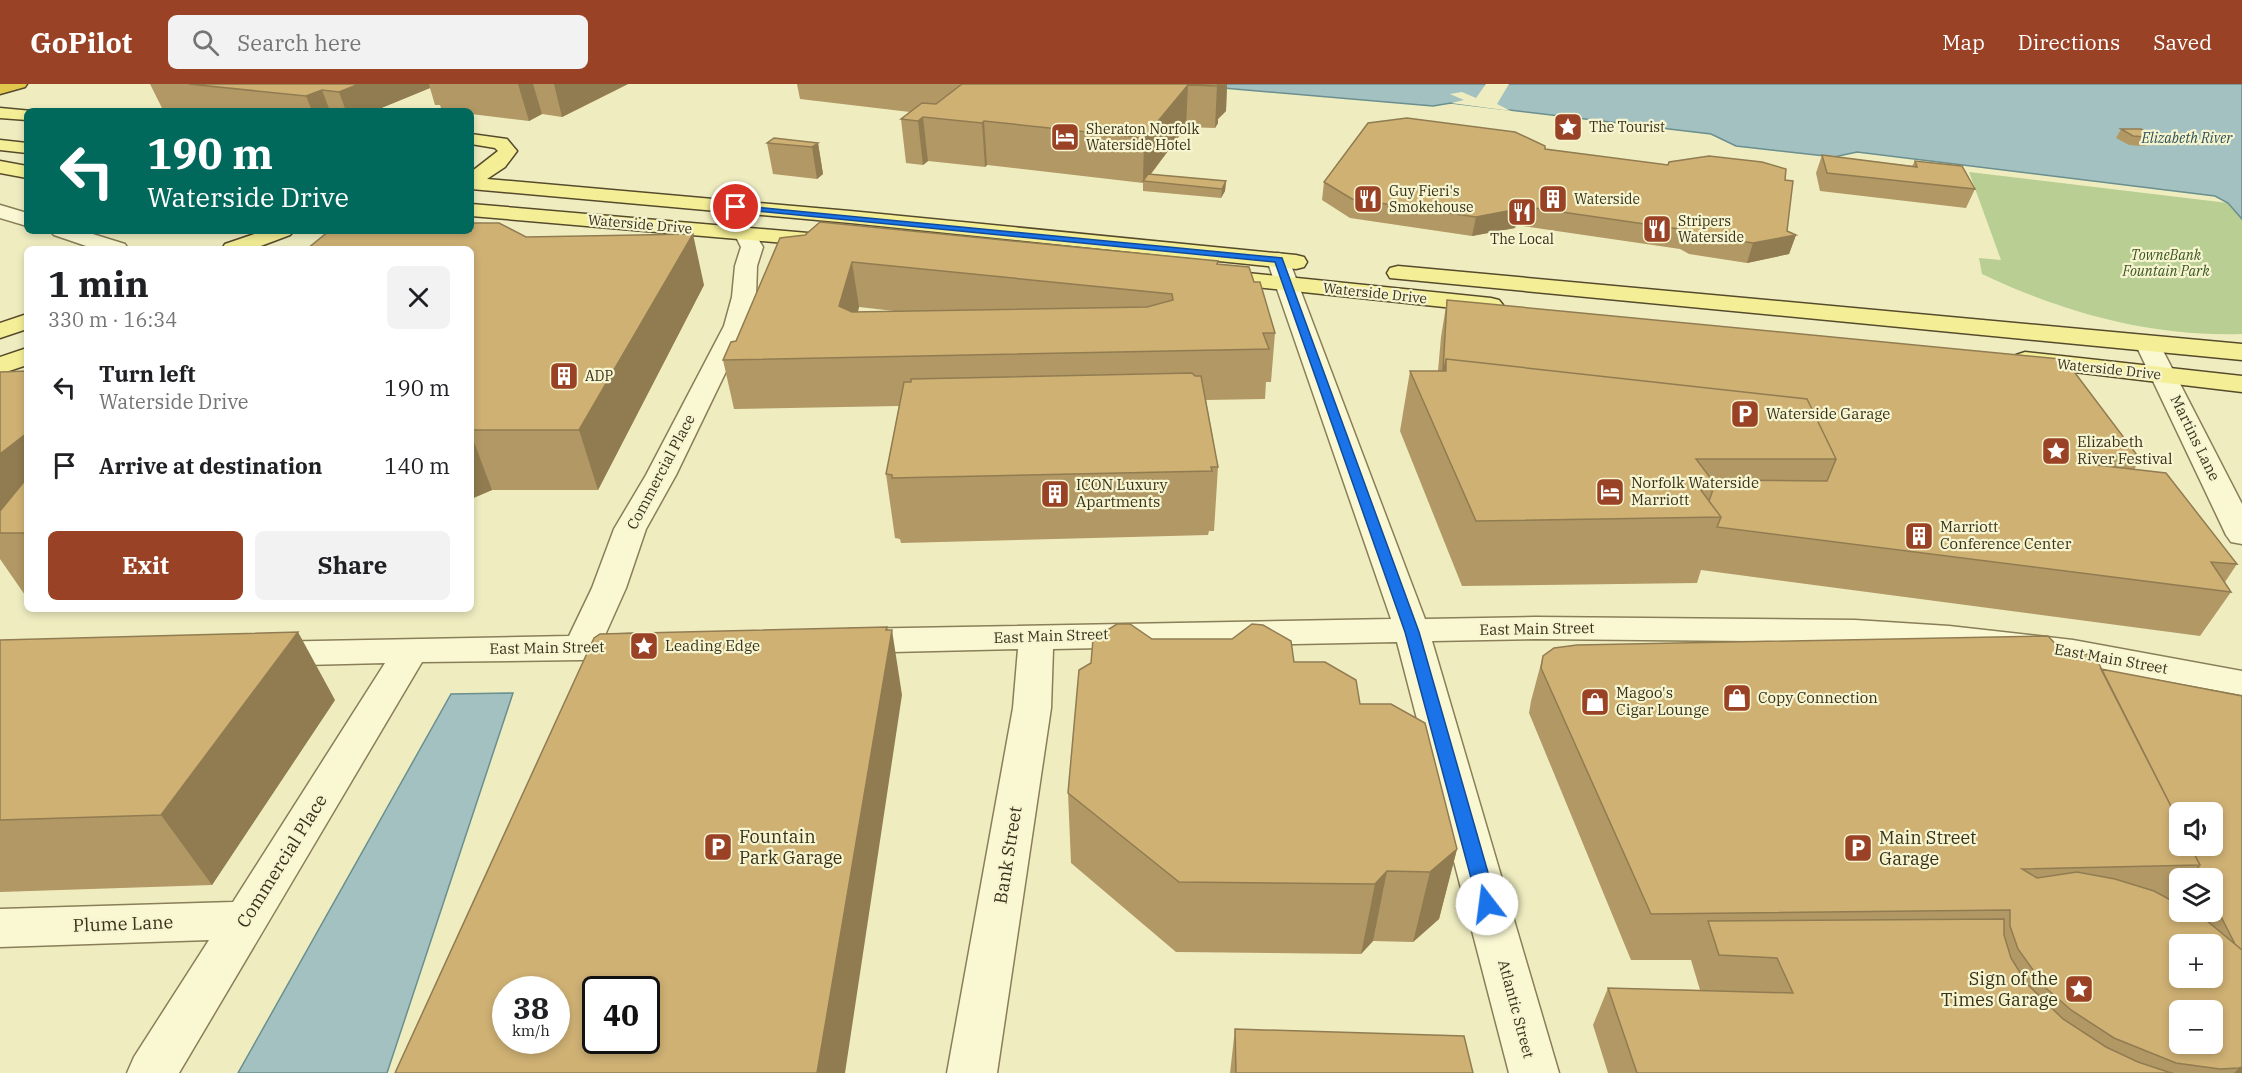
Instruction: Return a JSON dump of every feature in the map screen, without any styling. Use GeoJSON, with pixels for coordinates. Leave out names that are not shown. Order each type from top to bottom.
{"type":"FeatureCollection","features":[{"type":"Feature","properties":{"kind":"highway"},"geometry":{"type":"LineString","coordinates":[[0,89],[19,84]]}},
{"type":"Feature","properties":{"kind":"main road"},"geometry":{"type":"LineString","coordinates":[[0,113],[24,115]]}},
{"type":"Feature","properties":{"kind":"main road"},"geometry":{"type":"LineString","coordinates":[[474,139],[501,143],[508,151],[498,164],[474,180]]}},
{"type":"Feature","properties":{"kind":"main road"},"geometry":{"type":"LineString","coordinates":[[0,146],[24,148]]}},
{"type":"Feature","properties":{"kind":"main road"},"geometry":{"type":"LineString","coordinates":[[0,167],[24,171]]}},
{"type":"Feature","properties":{"kind":"main road","name":"Waterside Drive"},"geometry":{"type":"LineString","coordinates":[[474,182],[2242,352]]}},
{"type":"Feature","properties":{"kind":"main road","name":"Waterside Drive"},"geometry":{"type":"LineString","coordinates":[[474,210],[847,243]]}},
{"type":"Feature","properties":{"kind":"main road"},"geometry":{"type":"LineString","coordinates":[[242,246],[276,234]]}},
{"type":"Feature","properties":{"kind":"main road","name":"Waterside Drive"},"geometry":{"type":"LineString","coordinates":[[1192,274],[1516,307]]}},
{"type":"Feature","properties":{"kind":"main road"},"geometry":{"type":"LineString","coordinates":[[0,331],[24,322]]}},
{"type":"Feature","properties":{"kind":"main road"},"geometry":{"type":"LineString","coordinates":[[1971,349],[1991,340],[1993,328]]}},
{"type":"Feature","properties":{"kind":"main road"},"geometry":{"type":"LineString","coordinates":[[0,366],[24,357]]}},
{"type":"Feature","properties":{"kind":"main road","name":"Waterside Drive"},"geometry":{"type":"LineString","coordinates":[[2006,358],[2242,384]]}},
{"type":"Feature","properties":{"kind":"street"},"geometry":{"type":"LineString","coordinates":[[0,211],[24,219]]}},
{"type":"Feature","properties":{"kind":"street","name":"Commercial Place"},"geometry":{"type":"LineString","coordinates":[[581,648],[609,588],[630,529],[662,475],[754,288],[746,266],[752,247],[745,233]]}},
{"type":"Feature","properties":{"kind":"street"},"geometry":{"type":"LineString","coordinates":[[70,234],[108,246]]}},
{"type":"Feature","properties":{"kind":"street"},"geometry":{"type":"LineString","coordinates":[[797,260],[847,243]]}},
{"type":"Feature","properties":{"kind":"street","name":"Atlantic Street"},"geometry":{"type":"LineString","coordinates":[[1278,260],[1412,632],[1534,1073]]}},
{"type":"Feature","properties":{"kind":"street","name":"Martins Lane"},"geometry":{"type":"LineString","coordinates":[[2147,343],[2165,375],[2242,535]]}},
{"type":"Feature","properties":{"kind":"street","name":"East Main Street"},"geometry":{"type":"LineString","coordinates":[[823,642],[1535,628],[1855,630],[1949,637],[2073,652],[2242,683]]}},
{"type":"Feature","properties":{"kind":"street","name":"Bank Street"},"geometry":{"type":"LineString","coordinates":[[972,1073],[1032,708],[1036,637]]}},
{"type":"Feature","properties":{"kind":"street","name":"East Main Street"},"geometry":{"type":"LineString","coordinates":[[233,655],[412,649],[668,645]]}},
{"type":"Feature","properties":{"kind":"street","name":"Commercial Place"},"geometry":{"type":"LineString","coordinates":[[152,1073],[412,649]]}},
{"type":"Feature","properties":{"kind":"street","name":"Plume Lane"},"geometry":{"type":"LineString","coordinates":[[0,928],[246,920]]}},
{"type":"Feature","properties":{"kind":"green space","name":"TowneBank Fountain Park"},"geometry":{"type":"Polygon","coordinates":[[[1969,172],[2228,203],[2242,219],[2242,334],[2175,331],[2109,320],[2044,300],[1982,274],[1979,258],[2001,260],[1969,172]]]}},
{"type":"Feature","properties":{"kind":"water","name":"Elizabeth River"},"geometry":{"type":"Polygon","coordinates":[[[1177,84],[2242,84],[2242,219],[2228,203],[2215,196],[1857,152],[1834,157],[1736,146],[1711,134],[1451,103],[1433,106],[1177,84]]]}},
{"type":"Feature","properties":{"kind":"water"},"geometry":{"type":"Polygon","coordinates":[[[513,693],[387,1073],[238,1073],[451,694],[513,693]]]}},
{"type":"Feature","properties":{"kind":"pier"},"geometry":{"type":"Polygon","coordinates":[[[1486,84],[1509,84],[1497,104],[1511,111],[1451,103],[1464,100],[1450,94],[1462,92],[1476,98],[1486,84]]]}},
{"type":"Feature","properties":{"kind":"building"},"geometry":{"type":"Polygon","coordinates":[[[189,84],[359,84],[339,92],[322,90],[306,96],[189,84]]]}},
{"type":"Feature","properties":{"kind":"building"},"geometry":{"type":"Polygon","coordinates":[[[962,84],[1218,84],[1217,86],[1188,85],[1144,138],[984,121],[982,123],[923,117],[918,121],[901,119],[922,103],[936,104],[962,84]]]}},
{"type":"Feature","properties":{"kind":"building","name":"Waterside"},"geometry":{"type":"Polygon","coordinates":[[[1407,118],[1515,132],[1545,146],[1545,149],[1668,165],[1669,162],[1709,156],[1762,162],[1786,169],[1785,180],[1793,181],[1787,231],[1796,235],[1753,243],[1695,234],[1686,230],[1520,206],[1518,209],[1476,217],[1352,199],[1324,182],[1368,123],[1407,118]]]}},
{"type":"Feature","properties":{"kind":"building"},"geometry":{"type":"Polygon","coordinates":[[[2121,129],[2141,129],[2153,136],[2133,136],[2121,129]]]}},
{"type":"Feature","properties":{"kind":"building"},"geometry":{"type":"Polygon","coordinates":[[[774,138],[818,143],[812,147],[767,143],[774,138]]]}},
{"type":"Feature","properties":{"kind":"building"},"geometry":{"type":"Polygon","coordinates":[[[1822,155],[1917,167],[1915,161],[1962,166],[1975,189],[1827,173],[1822,155]]]}},
{"type":"Feature","properties":{"kind":"building"},"geometry":{"type":"Polygon","coordinates":[[[1148,174],[1226,181],[1222,189],[1143,181],[1148,174]]]}},
{"type":"Feature","properties":{"kind":"building"},"geometry":{"type":"Polygon","coordinates":[[[820,222],[1218,261],[1217,264],[1249,267],[1254,282],[1260,282],[1275,333],[1263,333],[1269,349],[723,360],[731,342],[736,341],[780,238],[805,235],[820,222]],[[852,262],[839,306],[852,312],[1147,307],[1173,300],[1172,294],[852,262]]]}},
{"type":"Feature","properties":{"kind":"building"},"geometry":{"type":"Polygon","coordinates":[[[474,223],[499,223],[526,237],[693,234],[579,430],[474,430],[474,246],[311,246],[325,234],[474,234],[474,223]]]}},
{"type":"Feature","properties":{"kind":"building"},"geometry":{"type":"Polygon","coordinates":[[[1447,300],[2066,361],[2140,459],[2088,453],[2096,465],[2166,473],[2237,564],[2211,562],[2231,592],[1717,527],[1721,517],[1709,501],[1715,484],[1712,480],[1827,481],[1836,459],[1807,399],[1446,359],[1443,371],[1447,300]]]}},
{"type":"Feature","properties":{"kind":"building"},"geometry":{"type":"Polygon","coordinates":[[[1446,359],[1807,399],[1836,459],[1696,459],[1715,484],[1697,485],[1721,517],[1476,521],[1410,371],[1446,371],[1446,359]]]}},
{"type":"Feature","properties":{"kind":"building"},"geometry":{"type":"Polygon","coordinates":[[[24,371],[24,435],[0,454],[0,372],[24,371]]]}},
{"type":"Feature","properties":{"kind":"building"},"geometry":{"type":"Polygon","coordinates":[[[1192,373],[1195,376],[1201,376],[1218,467],[1211,467],[1212,471],[892,478],[892,475],[886,474],[904,382],[911,382],[911,379],[1192,373]]]}},
{"type":"Feature","properties":{"kind":"building"},"geometry":{"type":"Polygon","coordinates":[[[24,482],[24,533],[0,533],[0,511],[24,482]]]}},
{"type":"Feature","properties":{"kind":"building"},"geometry":{"type":"Polygon","coordinates":[[[1117,624],[1130,624],[1152,639],[1232,639],[1252,624],[1263,625],[1291,641],[1294,662],[1325,662],[1356,680],[1360,704],[1391,704],[1425,723],[1457,849],[1430,872],[1387,871],[1375,884],[1179,882],[1068,793],[1079,670],[1091,663],[1093,639],[1117,624]]]}},
{"type":"Feature","properties":{"kind":"building","name":"Fountain Park Garage"},"geometry":{"type":"Polygon","coordinates":[[[887,627],[886,630],[892,630],[817,1073],[395,1073],[594,638],[600,634],[887,627]]]}},
{"type":"Feature","properties":{"kind":"building"},"geometry":{"type":"Polygon","coordinates":[[[298,632],[161,815],[0,820],[0,640],[298,632]]]}},
{"type":"Feature","properties":{"kind":"building","name":"Main Street Garage"},"geometry":{"type":"Polygon","coordinates":[[[2048,636],[2066,655],[2094,654],[2169,802],[2169,856],[2195,856],[2200,865],[2022,869],[2037,878],[2077,872],[2115,879],[2154,891],[2169,899],[2169,922],[2208,922],[2223,934],[2169,934],[2169,988],[2223,988],[2223,934],[2242,950],[2242,1067],[2220,1069],[2176,1063],[2114,1038],[2071,1010],[2046,988],[2018,949],[2010,926],[2010,910],[1651,914],[1541,668],[1543,656],[1554,648],[1577,645],[2048,636]]]}},
{"type":"Feature","properties":{"kind":"building"},"geometry":{"type":"Polygon","coordinates":[[[2101,669],[2242,696],[2242,950],[2235,944],[2223,921],[2223,868],[2198,868],[2200,865],[2195,856],[2223,856],[2223,802],[2169,802],[2101,669]]]}},
{"type":"Feature","properties":{"kind":"building"},"geometry":{"type":"Polygon","coordinates":[[[2004,919],[2004,935],[2011,958],[2027,984],[2063,1019],[2106,1047],[2138,1062],[2173,1073],[1637,1073],[1608,988],[1793,993],[1777,958],[1719,955],[1708,921],[2004,919]]]}},
{"type":"Feature","properties":{"kind":"building"},"geometry":{"type":"Polygon","coordinates":[[[1235,1029],[1464,1036],[1473,1073],[1236,1073],[1235,1029]]]}},
{"type":"Feature","properties":{"kind":"place","name":"The Tourist"},"geometry":{"type":"Point","coordinates":[1568,127]}},
{"type":"Feature","properties":{"kind":"place","name":"Sheraton Norfolk Waterside Hotel"},"geometry":{"type":"Point","coordinates":[1065,137]}},
{"type":"Feature","properties":{"kind":"place","name":"Guy Fieri's Smokehouse"},"geometry":{"type":"Point","coordinates":[1368,199]}},
{"type":"Feature","properties":{"kind":"place","name":"Waterside"},"geometry":{"type":"Point","coordinates":[1553,199]}},
{"type":"Feature","properties":{"kind":"place","name":"The Local"},"geometry":{"type":"Point","coordinates":[1522,212]}},
{"type":"Feature","properties":{"kind":"place","name":"Stripers Waterside"},"geometry":{"type":"Point","coordinates":[1657,229]}},
{"type":"Feature","properties":{"kind":"place","name":"ADP"},"geometry":{"type":"Point","coordinates":[564,376]}},
{"type":"Feature","properties":{"kind":"place","name":"Waterside Garage"},"geometry":{"type":"Point","coordinates":[1745,414]}},
{"type":"Feature","properties":{"kind":"place","name":"Elizabeth River Festival"},"geometry":{"type":"Point","coordinates":[2056,451]}},
{"type":"Feature","properties":{"kind":"place","name":"Norfolk Waterside Marriott"},"geometry":{"type":"Point","coordinates":[1610,492]}},
{"type":"Feature","properties":{"kind":"place","name":"ICON Luxury Apartments"},"geometry":{"type":"Point","coordinates":[1055,494]}},
{"type":"Feature","properties":{"kind":"place","name":"Marriott Conference Center"},"geometry":{"type":"Point","coordinates":[1919,536]}},
{"type":"Feature","properties":{"kind":"place","name":"Leading Edge"},"geometry":{"type":"Point","coordinates":[644,646]}},
{"type":"Feature","properties":{"kind":"place","name":"Copy Connection"},"geometry":{"type":"Point","coordinates":[1737,698]}},
{"type":"Feature","properties":{"kind":"place","name":"Magoo's Cigar Lounge"},"geometry":{"type":"Point","coordinates":[1595,702]}},
{"type":"Feature","properties":{"kind":"place","name":"Fountain Park Garage"},"geometry":{"type":"Point","coordinates":[718,847]}},
{"type":"Feature","properties":{"kind":"place","name":"Main Street Garage"},"geometry":{"type":"Point","coordinates":[1858,848]}},
{"type":"Feature","properties":{"kind":"place","name":"Sign of the Times Garage"},"geometry":{"type":"Point","coordinates":[2079,989]}},
{"type":"Feature","properties":{"kind":"route"},"geometry":{"type":"LineString","coordinates":[[736,207],[1155,246],[1278,260],[1412,632],[1487,904]]}}]}
